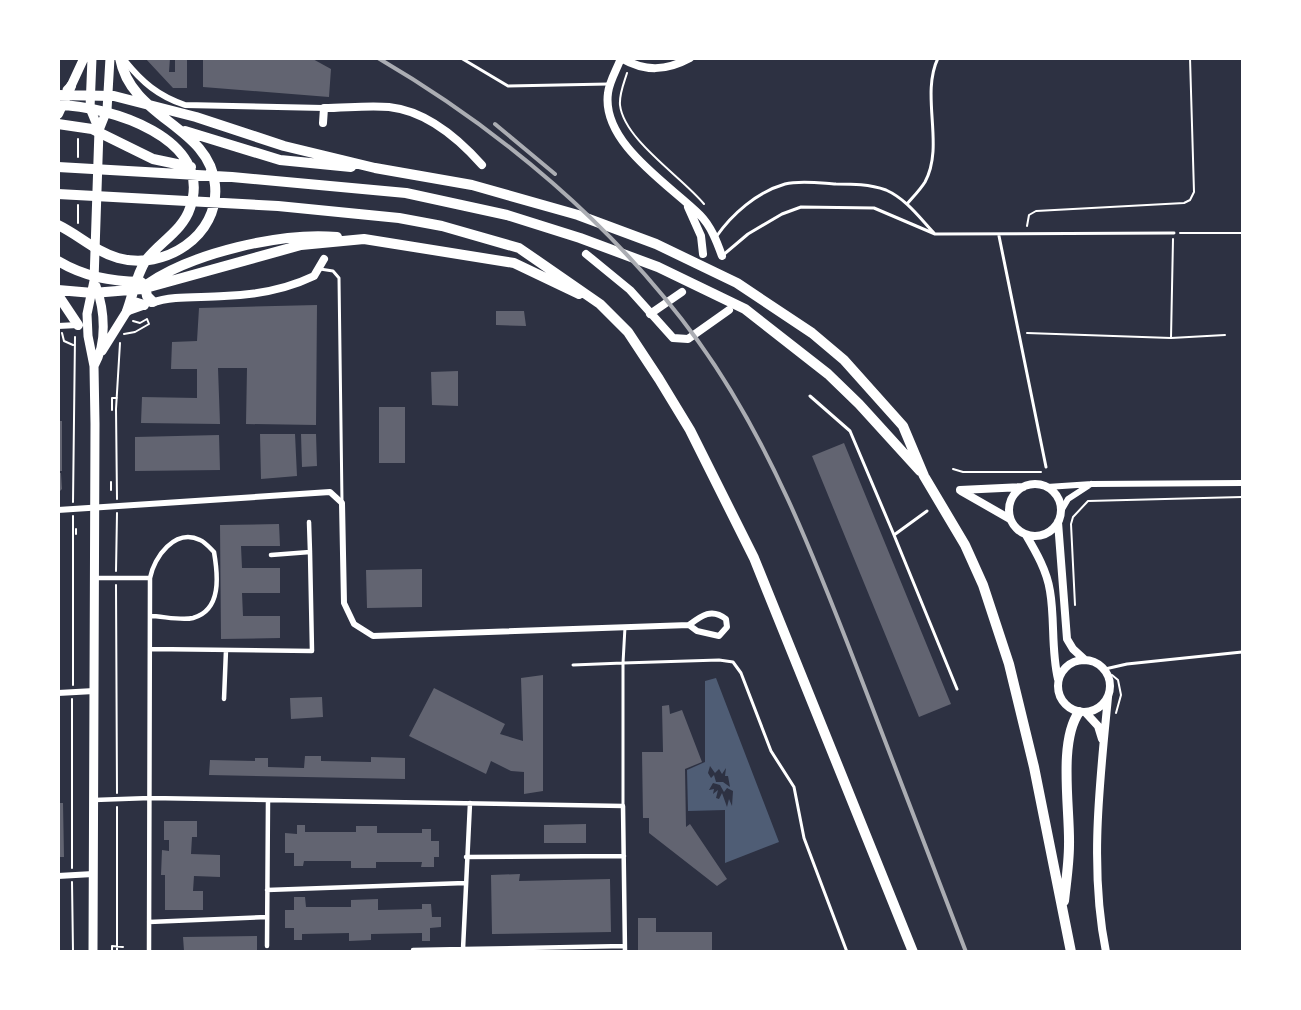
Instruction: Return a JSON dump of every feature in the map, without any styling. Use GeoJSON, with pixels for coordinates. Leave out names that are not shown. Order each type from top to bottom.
{"type":"FeatureCollection","features":[{"type":"Feature","properties":{"kind":"highway"},"geometry":{"type":"LineString","coordinates":[[58,225],[105,253],[129,260],[162,258],[188,244],[199,234],[211,216],[215,202],[215,181],[204,155],[193,141],[139,98],[124,76],[121,58]]}},
{"type":"Feature","properties":{"kind":"highway"},"geometry":{"type":"LineString","coordinates":[[58,114],[63,92],[114,96],[196,117],[284,146],[375,168],[472,185],[578,215],[656,244],[738,283],[812,333],[844,360],[903,426],[924,476],[965,544],[983,585],[1009,664],[1034,767],[1071,951]]}},
{"type":"Feature","properties":{"kind":"highway"},"geometry":{"type":"LineString","coordinates":[[58,105],[98,110],[138,122],[172,146],[188,166],[193,198],[189,212],[144,264],[128,307]]}},
{"type":"Feature","properties":{"kind":"highway"},"geometry":{"type":"LineString","coordinates":[[58,124],[92,129],[153,159],[232,177]]}},
{"type":"Feature","properties":{"kind":"highway"},"geometry":{"type":"LineString","coordinates":[[176,128],[280,160],[375,168]]}},
{"type":"Feature","properties":{"kind":"highway"},"geometry":{"type":"LineString","coordinates":[[58,167],[232,177],[406,193],[457,202],[544,226],[658,267],[745,309],[799,348],[859,404],[888,439],[924,476]]}},
{"type":"Feature","properties":{"kind":"highway"},"geometry":{"type":"LineString","coordinates":[[58,194],[342,212],[442,226],[519,248],[556,271],[600,304],[628,332],[690,430],[754,558],[913,951]]}},
{"type":"Feature","properties":{"kind":"highway"},"geometry":{"type":"LineString","coordinates":[[128,307],[145,286],[183,264],[303,235],[364,239],[514,263],[600,304]]}},
{"type":"Feature","properties":{"kind":"highway"},"geometry":{"type":"LineString","coordinates":[[58,293],[118,292],[165,283],[301,245],[364,239]]}},
{"type":"Feature","properties":{"kind":"highway"},"geometry":{"type":"LineString","coordinates":[[58,261],[98,278],[165,283]]}},
{"type":"Feature","properties":{"kind":"highway"},"geometry":{"type":"LineString","coordinates":[[128,307],[148,304],[145,286]]}},
{"type":"Feature","properties":{"kind":"highway"},"geometry":{"type":"LineString","coordinates":[[58,293],[78,325]]}},
{"type":"Feature","properties":{"kind":"highway"},"geometry":{"type":"LineString","coordinates":[[1063,913],[1069,846],[1068,742],[1073,721],[1083,713]]}},
{"type":"Feature","properties":{"kind":"main road"},"geometry":{"type":"LineString","coordinates":[[63,92],[84,58]]}},
{"type":"Feature","properties":{"kind":"main road"},"geometry":{"type":"LineString","coordinates":[[92,58],[90,108],[99,130]]}},
{"type":"Feature","properties":{"kind":"main road"},"geometry":{"type":"LineString","coordinates":[[93,951],[94,366],[88,336],[88,304],[94,281],[99,130],[108,110],[110,58]]}},
{"type":"Feature","properties":{"kind":"main road"},"geometry":{"type":"LineString","coordinates":[[94,281],[103,306],[101,353]]}},
{"type":"Feature","properties":{"kind":"main road"},"geometry":{"type":"LineString","coordinates":[[94,366],[128,307]]}},
{"type":"Feature","properties":{"kind":"main road"},"geometry":{"type":"LineString","coordinates":[[78,325],[88,336]]}},
{"type":"Feature","properties":{"kind":"street"},"geometry":{"type":"LineString","coordinates":[[121,58],[149,88],[167,99],[185,105],[389,107],[412,113],[463,144],[482,165]]}},
{"type":"Feature","properties":{"kind":"street"},"geometry":{"type":"LineString","coordinates":[[690,58],[661,69],[645,69],[621,58],[608,93],[608,107],[618,133],[633,153],[701,216],[716,238],[722,256]]}},
{"type":"Feature","properties":{"kind":"street"},"geometry":{"type":"LineString","coordinates":[[323,123],[324,108]]}},
{"type":"Feature","properties":{"kind":"street"},"geometry":{"type":"LineString","coordinates":[[686,203],[696,222],[703,254]]}},
{"type":"Feature","properties":{"kind":"street"},"geometry":{"type":"LineString","coordinates":[[586,254],[630,290],[668,335],[680,341],[688,339],[729,310]]}},
{"type":"Feature","properties":{"kind":"street"},"geometry":{"type":"LineString","coordinates":[[148,304],[263,291],[310,278],[320,269],[324,259]]}},
{"type":"Feature","properties":{"kind":"street"},"geometry":{"type":"LineString","coordinates":[[650,314],[682,292]]}},
{"type":"Feature","properties":{"kind":"street"},"geometry":{"type":"LineString","coordinates":[[58,326],[78,325]]}},
{"type":"Feature","properties":{"kind":"street"},"geometry":{"type":"LineString","coordinates":[[1058,522],[1048,533],[1026,535],[1019,531],[1010,519],[960,490],[1032,484],[1047,487],[1092,484],[1242,483]]}},
{"type":"Feature","properties":{"kind":"street"},"geometry":{"type":"LineString","coordinates":[[1092,484],[1068,499],[1058,522],[1067,639],[1086,660],[1105,669],[1111,688],[1108,697],[1104,743],[1098,863],[1098,902],[1106,951]]}},
{"type":"Feature","properties":{"kind":"street"},"geometry":{"type":"LineString","coordinates":[[1010,519],[1010,504],[1018,490],[1024,486]]}},
{"type":"Feature","properties":{"kind":"street"},"geometry":{"type":"LineString","coordinates":[[1047,487],[1057,497],[1061,511]]}},
{"type":"Feature","properties":{"kind":"street"},"geometry":{"type":"LineString","coordinates":[[58,510],[322,491],[338,497],[342,503],[344,603],[354,624],[373,636],[689,625],[710,635],[719,636],[727,627],[726,619],[720,614],[711,613],[701,615],[689,625]]}},
{"type":"Feature","properties":{"kind":"street"},"geometry":{"type":"LineString","coordinates":[[150,649],[312,651],[309,522]]}},
{"type":"Feature","properties":{"kind":"street"},"geometry":{"type":"LineString","coordinates":[[1026,535],[1037,553],[1050,591],[1054,659],[1061,700],[1069,708],[1083,713],[1098,726],[1104,743]]}},
{"type":"Feature","properties":{"kind":"street"},"geometry":{"type":"LineString","coordinates":[[149,951],[150,578],[152,567],[168,544],[182,537],[199,540],[214,552],[217,592],[208,609],[191,619],[150,616]]}},
{"type":"Feature","properties":{"kind":"street"},"geometry":{"type":"LineString","coordinates":[[271,555],[310,552]]}},
{"type":"Feature","properties":{"kind":"street"},"geometry":{"type":"LineString","coordinates":[[95,578],[150,578]]}},
{"type":"Feature","properties":{"kind":"street"},"geometry":{"type":"LineString","coordinates":[[224,699],[226,650]]}},
{"type":"Feature","properties":{"kind":"street"},"geometry":{"type":"LineString","coordinates":[[1058,680],[1064,669],[1073,662],[1086,660]]}},
{"type":"Feature","properties":{"kind":"street"},"geometry":{"type":"LineString","coordinates":[[58,693],[94,691]]}},
{"type":"Feature","properties":{"kind":"street"},"geometry":{"type":"LineString","coordinates":[[1083,713],[1095,710],[1108,697]]}},
{"type":"Feature","properties":{"kind":"street"},"geometry":{"type":"LineString","coordinates":[[94,800],[150,798],[623,806],[625,949],[413,950]]}},
{"type":"Feature","properties":{"kind":"street"},"geometry":{"type":"LineString","coordinates":[[267,946],[268,800]]}},
{"type":"Feature","properties":{"kind":"street"},"geometry":{"type":"LineString","coordinates":[[463,949],[470,803]]}},
{"type":"Feature","properties":{"kind":"street"},"geometry":{"type":"LineString","coordinates":[[466,857],[624,856]]}},
{"type":"Feature","properties":{"kind":"street"},"geometry":{"type":"LineString","coordinates":[[58,876],[93,874]]}},
{"type":"Feature","properties":{"kind":"street"},"geometry":{"type":"LineString","coordinates":[[267,890],[465,884]]}},
{"type":"Feature","properties":{"kind":"street"},"geometry":{"type":"LineString","coordinates":[[149,922],[267,917]]}},
{"type":"Feature","properties":{"kind":"lane"},"geometry":{"type":"LineString","coordinates":[[461,58],[508,86],[611,84]]}},
{"type":"Feature","properties":{"kind":"lane"},"geometry":{"type":"LineString","coordinates":[[908,204],[924,183],[929,169],[932,73],[938,58]]}},
{"type":"Feature","properties":{"kind":"lane"},"geometry":{"type":"LineString","coordinates":[[716,238],[734,214],[756,198],[785,184],[866,184],[887,191],[908,204],[935,234]]}},
{"type":"Feature","properties":{"kind":"lane"},"geometry":{"type":"LineString","coordinates":[[722,256],[748,234],[782,214],[801,207],[874,208],[935,234],[999,236],[1173,233]]}},
{"type":"Feature","properties":{"kind":"lane"},"geometry":{"type":"LineString","coordinates":[[999,236],[1046,467]]}},
{"type":"Feature","properties":{"kind":"lane"},"geometry":{"type":"LineString","coordinates":[[320,269],[333,271],[339,278],[342,503]]}},
{"type":"Feature","properties":{"kind":"lane"},"geometry":{"type":"LineString","coordinates":[[810,396],[850,431],[957,689]]}},
{"type":"Feature","properties":{"kind":"lane"},"geometry":{"type":"LineString","coordinates":[[894,535],[927,511]]}},
{"type":"Feature","properties":{"kind":"lane"},"geometry":{"type":"LineString","coordinates":[[623,806],[625,627]]}},
{"type":"Feature","properties":{"kind":"lane"},"geometry":{"type":"LineString","coordinates":[[1105,669],[1127,664],[1242,652]]}},
{"type":"Feature","properties":{"kind":"lane"},"geometry":{"type":"LineString","coordinates":[[573,665],[726,660],[738,667],[771,751],[794,787],[804,838],[847,951]]}},
{"type":"Feature","properties":{"kind":"path"},"geometry":{"type":"LineString","coordinates":[[1025,234],[1029,215],[1036,211],[1184,203],[1190,200],[1194,192],[1190,58]]}},
{"type":"Feature","properties":{"kind":"path"},"geometry":{"type":"LineString","coordinates":[[630,64],[620,95],[623,115],[641,142],[691,188],[705,206]]}},
{"type":"Feature","properties":{"kind":"path"},"geometry":{"type":"LineString","coordinates":[[1171,338],[1173,233],[1242,233]]}},
{"type":"Feature","properties":{"kind":"path"},"geometry":{"type":"LineString","coordinates":[[117,951],[117,398],[118,349],[128,327],[128,307]]}},
{"type":"Feature","properties":{"kind":"path"},"geometry":{"type":"LineString","coordinates":[[128,334],[149,324],[147,319],[140,323]]}},
{"type":"Feature","properties":{"kind":"path"},"geometry":{"type":"LineString","coordinates":[[1018,332],[1171,338],[1225,335]]}},
{"type":"Feature","properties":{"kind":"path"},"geometry":{"type":"LineString","coordinates":[[73,345],[73,951]]}},
{"type":"Feature","properties":{"kind":"path"},"geometry":{"type":"LineString","coordinates":[[112,410],[112,398],[117,398]]}},
{"type":"Feature","properties":{"kind":"path"},"geometry":{"type":"LineString","coordinates":[[953,469],[963,472],[1050,472],[1059,486]]}},
{"type":"Feature","properties":{"kind":"path"},"geometry":{"type":"LineString","coordinates":[[111,482],[111,490]]}},
{"type":"Feature","properties":{"kind":"path"},"geometry":{"type":"LineString","coordinates":[[1076,606],[1071,524],[1077,512],[1088,501],[1242,497]]}},
{"type":"Feature","properties":{"kind":"path"},"geometry":{"type":"LineString","coordinates":[[76,529],[76,534]]}},
{"type":"Feature","properties":{"kind":"path"},"geometry":{"type":"LineString","coordinates":[[1105,669],[1118,680],[1120,702],[1113,719]]}},
{"type":"Feature","properties":{"kind":"path"},"geometry":{"type":"LineString","coordinates":[[112,950],[112,946],[123,947]]}},
{"type":"Feature","properties":{"kind":"water"},"geometry":{"type":"Polygon","coordinates":[[[716,678],[779,842],[725,863],[725,810],[688,811],[687,770],[705,762],[705,681],[716,678]],[[710,766],[708,773],[711,778],[714,775],[716,782],[723,782],[730,787],[728,776],[725,776],[726,768],[722,774],[719,769],[715,773],[710,766]],[[713,783],[709,790],[714,789],[713,794],[718,790],[716,798],[719,799],[722,793],[727,807],[729,799],[732,806],[733,791],[727,788],[724,792],[720,785],[713,783]]]}},
{"type":"Feature","properties":{"kind":"building"},"geometry":{"type":"Polygon","coordinates":[[[145,58],[170,58],[169,72],[175,72],[175,58],[187,58],[187,88],[173,88],[145,58]]]}},
{"type":"Feature","properties":{"kind":"building"},"geometry":{"type":"Polygon","coordinates":[[[203,58],[311,58],[331,69],[329,97],[203,87],[203,58]]]}},
{"type":"Feature","properties":{"kind":"building"},"geometry":{"type":"Polygon","coordinates":[[[317,305],[316,425],[246,424],[247,368],[218,368],[220,424],[141,423],[142,397],[197,398],[197,369],[171,369],[172,342],[197,341],[199,308],[317,305]]]}},
{"type":"Feature","properties":{"kind":"building"},"geometry":{"type":"Polygon","coordinates":[[[496,311],[524,311],[526,326],[496,325],[496,311]]]}},
{"type":"Feature","properties":{"kind":"building"},"geometry":{"type":"Polygon","coordinates":[[[458,371],[458,406],[432,405],[431,372],[458,371]]]}},
{"type":"Feature","properties":{"kind":"building"},"geometry":{"type":"Polygon","coordinates":[[[379,407],[405,407],[405,463],[379,463],[379,407]]]}},
{"type":"Feature","properties":{"kind":"building"},"geometry":{"type":"Polygon","coordinates":[[[58,421],[62,421],[62,471],[58,471],[58,421]]]}},
{"type":"Feature","properties":{"kind":"building"},"geometry":{"type":"Polygon","coordinates":[[[260,434],[295,434],[297,476],[261,479],[260,434]]]}},
{"type":"Feature","properties":{"kind":"building"},"geometry":{"type":"Polygon","coordinates":[[[301,434],[316,434],[317,466],[302,467],[301,434]]]}},
{"type":"Feature","properties":{"kind":"building"},"geometry":{"type":"Polygon","coordinates":[[[219,435],[220,470],[135,471],[135,437],[219,435]]]}},
{"type":"Feature","properties":{"kind":"building"},"geometry":{"type":"Polygon","coordinates":[[[844,443],[951,704],[919,717],[812,456],[844,443]]]}},
{"type":"Feature","properties":{"kind":"building"},"geometry":{"type":"Polygon","coordinates":[[[58,473],[61,473],[62,489],[58,493],[58,473]]]}},
{"type":"Feature","properties":{"kind":"building"},"geometry":{"type":"Polygon","coordinates":[[[279,524],[280,546],[241,546],[242,568],[280,568],[280,593],[242,593],[243,616],[280,616],[280,638],[221,639],[220,525],[279,524]]]}},
{"type":"Feature","properties":{"kind":"building"},"geometry":{"type":"Polygon","coordinates":[[[422,569],[422,607],[367,608],[366,570],[422,569]]]}},
{"type":"Feature","properties":{"kind":"building"},"geometry":{"type":"Polygon","coordinates":[[[543,675],[543,791],[524,794],[524,772],[511,771],[491,761],[486,774],[409,736],[434,688],[505,724],[500,734],[523,741],[521,678],[543,675]]]}},
{"type":"Feature","properties":{"kind":"building"},"geometry":{"type":"Polygon","coordinates":[[[322,697],[323,717],[291,719],[290,698],[322,697]]]}},
{"type":"Feature","properties":{"kind":"building"},"geometry":{"type":"Polygon","coordinates":[[[669,705],[670,714],[682,710],[702,762],[685,769],[686,827],[690,824],[727,879],[717,886],[649,833],[649,818],[643,818],[642,752],[663,752],[662,706],[669,705]]]}},
{"type":"Feature","properties":{"kind":"building"},"geometry":{"type":"Polygon","coordinates":[[[305,756],[321,756],[321,761],[371,762],[371,757],[405,758],[405,779],[209,775],[210,760],[255,761],[255,758],[268,758],[268,767],[304,768],[305,756]]]}},
{"type":"Feature","properties":{"kind":"building"},"geometry":{"type":"Polygon","coordinates":[[[58,803],[63,803],[64,857],[58,857],[58,803]]]}},
{"type":"Feature","properties":{"kind":"building"},"geometry":{"type":"Polygon","coordinates":[[[164,821],[197,821],[197,837],[192,837],[191,854],[220,855],[220,877],[194,876],[193,891],[203,891],[203,910],[165,910],[165,875],[161,875],[162,850],[169,851],[169,840],[164,840],[164,821]]]}},
{"type":"Feature","properties":{"kind":"building"},"geometry":{"type":"Polygon","coordinates":[[[586,824],[586,843],[544,843],[544,825],[586,824]]]}},
{"type":"Feature","properties":{"kind":"building"},"geometry":{"type":"Polygon","coordinates":[[[297,825],[305,825],[305,832],[356,832],[356,826],[377,826],[377,833],[422,833],[422,829],[431,829],[431,841],[439,841],[439,857],[434,857],[434,867],[421,867],[422,862],[376,862],[376,868],[351,868],[351,861],[304,861],[303,866],[294,866],[294,853],[285,853],[285,833],[297,834],[297,825]]]}},
{"type":"Feature","properties":{"kind":"building"},"geometry":{"type":"Polygon","coordinates":[[[520,874],[519,881],[610,879],[611,932],[492,934],[491,875],[520,874]]]}},
{"type":"Feature","properties":{"kind":"building"},"geometry":{"type":"Polygon","coordinates":[[[294,897],[305,897],[306,907],[351,907],[351,900],[378,899],[378,910],[422,909],[422,904],[431,904],[432,917],[441,917],[441,927],[430,928],[430,941],[422,941],[422,933],[371,934],[371,940],[349,941],[349,933],[302,934],[302,940],[294,940],[294,928],[285,928],[285,910],[294,910],[294,897]]]}},
{"type":"Feature","properties":{"kind":"building"},"geometry":{"type":"Polygon","coordinates":[[[638,918],[656,918],[656,932],[712,932],[712,951],[638,951],[638,918]]]}},
{"type":"Feature","properties":{"kind":"building"},"geometry":{"type":"Polygon","coordinates":[[[257,936],[257,951],[184,951],[183,937],[257,936]]]}},
{"type":"Feature","properties":{"kind":"railway"},"geometry":{"type":"LineString","coordinates":[[378,58],[468,116],[553,183],[592,219],[665,298],[724,379],[769,460],[808,544],[966,952]]}},
{"type":"Feature","properties":{"kind":"railway"},"geometry":{"type":"LineString","coordinates":[[495,124],[555,174]]}}]}
